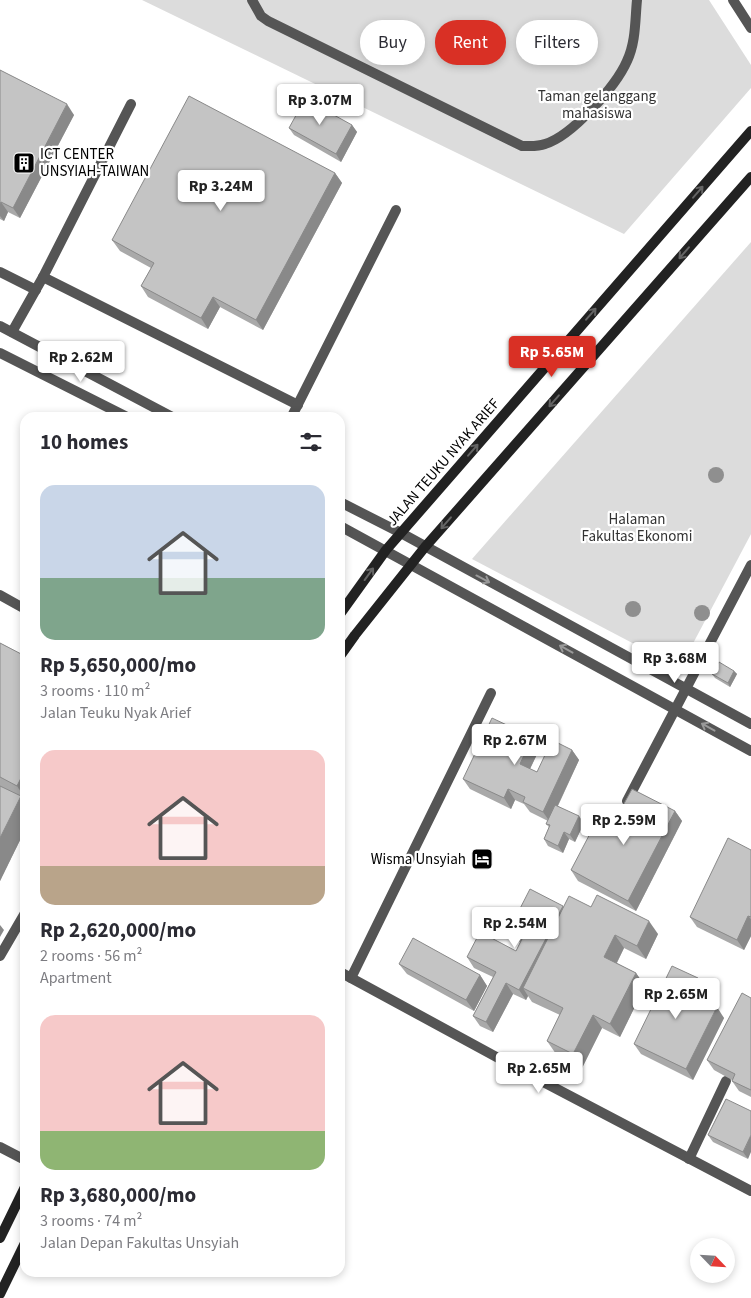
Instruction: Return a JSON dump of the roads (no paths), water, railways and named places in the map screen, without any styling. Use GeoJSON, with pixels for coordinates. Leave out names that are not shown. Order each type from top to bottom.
{"type":"FeatureCollection","features":[{"type":"Feature","properties":{"kind":"main road","name":"JALAN TEUKU NYAK ARIEF"},"geometry":{"type":"LineString","coordinates":[[345,607],[386,550],[751,131]]}},
{"type":"Feature","properties":{"kind":"main road"},"geometry":{"type":"LineString","coordinates":[[345,649],[413,565],[425,547],[751,177]]}},
{"type":"Feature","properties":{"kind":"main road"},"geometry":{"type":"LineString","coordinates":[[0,1238],[20,1196]]}},
{"type":"Feature","properties":{"kind":"main road"},"geometry":{"type":"LineString","coordinates":[[0,1294],[20,1253]]}},
{"type":"Feature","properties":{"kind":"street"},"geometry":{"type":"LineString","coordinates":[[252,0],[261,16],[268,21],[522,146],[546,144],[575,126],[587,115],[627,62],[633,41],[637,0]]}},
{"type":"Feature","properties":{"kind":"street"},"geometry":{"type":"LineString","coordinates":[[733,0],[751,28]]}},
{"type":"Feature","properties":{"kind":"street"},"geometry":{"type":"LineString","coordinates":[[12,332],[43,278],[132,104]]}},
{"type":"Feature","properties":{"kind":"street"},"geometry":{"type":"LineString","coordinates":[[294,412],[396,210]]}},
{"type":"Feature","properties":{"kind":"street"},"geometry":{"type":"LineString","coordinates":[[0,272],[36,290]]}},
{"type":"Feature","properties":{"kind":"street"},"geometry":{"type":"LineString","coordinates":[[43,278],[298,405]]}},
{"type":"Feature","properties":{"kind":"street"},"geometry":{"type":"LineString","coordinates":[[0,326],[163,412]]}},
{"type":"Feature","properties":{"kind":"street"},"geometry":{"type":"LineString","coordinates":[[1,356],[117,412]]}},
{"type":"Feature","properties":{"kind":"street"},"geometry":{"type":"LineString","coordinates":[[345,505],[401,533],[751,724]]}},
{"type":"Feature","properties":{"kind":"street"},"geometry":{"type":"LineString","coordinates":[[345,529],[751,751]]}},
{"type":"Feature","properties":{"kind":"street"},"geometry":{"type":"LineString","coordinates":[[620,814],[751,565]]}},
{"type":"Feature","properties":{"kind":"street"},"geometry":{"type":"LineString","coordinates":[[0,595],[20,606]]}},
{"type":"Feature","properties":{"kind":"street"},"geometry":{"type":"LineString","coordinates":[[351,978],[491,693]]}},
{"type":"Feature","properties":{"kind":"street"},"geometry":{"type":"LineString","coordinates":[[0,956],[20,924]]}},
{"type":"Feature","properties":{"kind":"street"},"geometry":{"type":"LineString","coordinates":[[345,975],[751,1191]]}},
{"type":"Feature","properties":{"kind":"street"},"geometry":{"type":"LineString","coordinates":[[689,1159],[726,1081]]}},
{"type":"Feature","properties":{"kind":"street"},"geometry":{"type":"LineString","coordinates":[[0,1147],[20,1157]]}},
{"type":"Feature","properties":{"kind":"place","name":"ICT CENTER UNSYIAH-TAIWAN"},"geometry":{"type":"Point","coordinates":[24,163]}},
{"type":"Feature","properties":{"kind":"place","name":"Wisma Unsyiah"},"geometry":{"type":"Point","coordinates":[482,859]}},
{"type":"Feature","properties":{"kind":"park label","name":"Taman gelanggang mahasiswa"},"geometry":{"type":"Point","coordinates":[597,104]}},
{"type":"Feature","properties":{"kind":"park label","name":"Halaman Fakultas Ekonomi"},"geometry":{"type":"Point","coordinates":[637,528]}}]}
